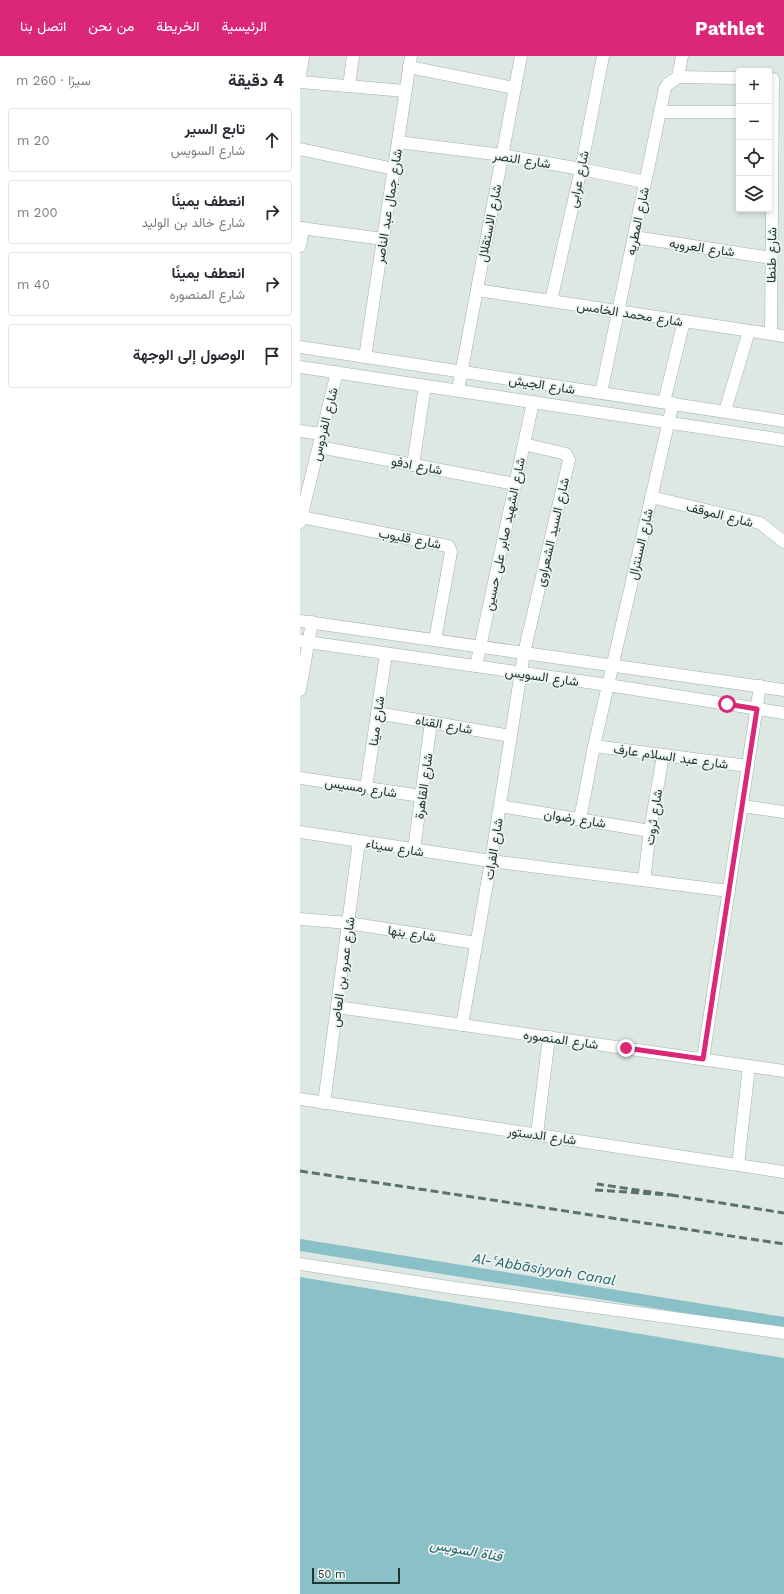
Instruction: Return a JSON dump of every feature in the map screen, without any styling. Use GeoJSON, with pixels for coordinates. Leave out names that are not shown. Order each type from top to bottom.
{"type":"FeatureCollection","features":[{"type":"Feature","properties":{"kind":"street"},"geometry":{"type":"LineString","coordinates":[[300,76],[303,56]]}},
{"type":"Feature","properties":{"kind":"street"},"geometry":{"type":"LineString","coordinates":[[349,86],[353,56]]}},
{"type":"Feature","properties":{"kind":"street","name":"شارع الاستقلال"},"geometry":{"type":"LineString","coordinates":[[458,390],[521,56]]}},
{"type":"Feature","properties":{"kind":"street","name":"شارع عرابى"},"geometry":{"type":"LineString","coordinates":[[551,301],[581,169],[603,56]]}},
{"type":"Feature","properties":{"kind":"street"},"geometry":{"type":"LineString","coordinates":[[682,56],[678,78],[736,78]]}},
{"type":"Feature","properties":{"kind":"street"},"geometry":{"type":"LineString","coordinates":[[410,62],[515,88]]}},
{"type":"Feature","properties":{"kind":"street","name":"شارع جمال عبد الناصر"},"geometry":{"type":"LineString","coordinates":[[366,357],[410,62]]}},
{"type":"Feature","properties":{"kind":"street","name":"شارع المطريه"},"geometry":{"type":"LineString","coordinates":[[600,393],[666,87],[678,78]]}},
{"type":"Feature","properties":{"kind":"street","name":"شارع طنطا"},"geometry":{"type":"LineString","coordinates":[[772,104],[775,79]]}},
{"type":"Feature","properties":{"kind":"street"},"geometry":{"type":"LineString","coordinates":[[300,82],[406,91]]}},
{"type":"Feature","properties":{"kind":"street"},"geometry":{"type":"LineString","coordinates":[[660,112],[736,112]]}},
{"type":"Feature","properties":{"kind":"street","name":"شارع طنطا"},"geometry":{"type":"LineString","coordinates":[[771,140],[771,334]]}},
{"type":"Feature","properties":{"kind":"street","name":"شارع النصر"},"geometry":{"type":"LineString","coordinates":[[398,142],[502,155],[645,182]]}},
{"type":"Feature","properties":{"kind":"street"},"geometry":{"type":"LineString","coordinates":[[300,149],[394,170]]}},
{"type":"Feature","properties":{"kind":"street"},"geometry":{"type":"LineString","coordinates":[[300,246],[301,228],[383,239]]}},
{"type":"Feature","properties":{"kind":"street","name":"شارع العروبه"},"geometry":{"type":"LineString","coordinates":[[634,237],[771,258]]}},
{"type":"Feature","properties":{"kind":"street","name":"شارع محمد الخامس"},"geometry":{"type":"LineString","coordinates":[[477,290],[784,336]]}},
{"type":"Feature","properties":{"kind":"street","name":"شارع السنترال"},"geometry":{"type":"LineString","coordinates":[[580,819],[594,746],[668,423],[668,403],[684,321]]}},
{"type":"Feature","properties":{"kind":"street"},"geometry":{"type":"LineString","coordinates":[[725,411],[749,331]]}},
{"type":"Feature","properties":{"kind":"street","name":"شارع الجيش"},"geometry":{"type":"LineString","coordinates":[[300,347],[784,421]]}},
{"type":"Feature","properties":{"kind":"street"},"geometry":{"type":"LineString","coordinates":[[319,370],[322,350]]}},
{"type":"Feature","properties":{"kind":"street","name":"شارع الجيش"},"geometry":{"type":"LineString","coordinates":[[300,367],[784,440]]}},
{"type":"Feature","properties":{"kind":"street","name":"شارع الفردوس"},"geometry":{"type":"LineString","coordinates":[[300,520],[303,495],[319,446],[337,372]]}},
{"type":"Feature","properties":{"kind":"street"},"geometry":{"type":"LineString","coordinates":[[413,465],[425,386]]}},
{"type":"Feature","properties":{"kind":"street","name":"شارع الشهيد صابر على حسين"},"geometry":{"type":"LineString","coordinates":[[476,666],[533,402]]}},
{"type":"Feature","properties":{"kind":"street"},"geometry":{"type":"LineString","coordinates":[[300,431],[322,434]]}},
{"type":"Feature","properties":{"kind":"street","name":"شارع السيد الشعراوى"},"geometry":{"type":"LineString","coordinates":[[524,444],[566,454],[569,458],[524,653]]}},
{"type":"Feature","properties":{"kind":"street","name":"شارع ادفو"},"geometry":{"type":"LineString","coordinates":[[319,446],[515,484]]}},
{"type":"Feature","properties":{"kind":"street","name":"شارع الموقف"},"geometry":{"type":"LineString","coordinates":[[651,497],[760,523],[784,542]]}},
{"type":"Feature","properties":{"kind":"street","name":"شارع قليوب"},"geometry":{"type":"LineString","coordinates":[[300,520],[448,546],[451,552],[435,640]]}},
{"type":"Feature","properties":{"kind":"street","name":"شارع السويس"},"geometry":{"type":"LineString","coordinates":[[300,621],[784,690]]}},
{"type":"Feature","properties":{"kind":"street"},"geometry":{"type":"LineString","coordinates":[[300,690],[304,642],[312,622]]}},
{"type":"Feature","properties":{"kind":"street","name":"شارع السويس"},"geometry":{"type":"LineString","coordinates":[[304,642],[608,685],[784,713]]}},
{"type":"Feature","properties":{"kind":"street","name":"شارع الفرات"},"geometry":{"type":"LineString","coordinates":[[462,1025],[491,861],[524,653]]}},
{"type":"Feature","properties":{"kind":"street","name":"شارع مينا"},"geometry":{"type":"LineString","coordinates":[[366,788],[386,654]]}},
{"type":"Feature","properties":{"kind":"street"},"geometry":{"type":"LineString","coordinates":[[703,1059],[760,686]]}},
{"type":"Feature","properties":{"kind":"street","name":"شارع القناه"},"geometry":{"type":"LineString","coordinates":[[377,713],[511,736]]}},
{"type":"Feature","properties":{"kind":"street","name":"شارع القاهرة"},"geometry":{"type":"LineString","coordinates":[[414,850],[431,722]]}},
{"type":"Feature","properties":{"kind":"street","name":"شارع عبد السلام عارف"},"geometry":{"type":"LineString","coordinates":[[594,746],[748,766]]}},
{"type":"Feature","properties":{"kind":"street","name":"شارع ثروت"},"geometry":{"type":"LineString","coordinates":[[644,880],[650,831],[663,755]]}},
{"type":"Feature","properties":{"kind":"street","name":"شارع رمسيس"},"geometry":{"type":"LineString","coordinates":[[300,778],[421,796]]}},
{"type":"Feature","properties":{"kind":"street","name":"شارع رضوان"},"geometry":{"type":"LineString","coordinates":[[500,806],[650,831]]}},
{"type":"Feature","properties":{"kind":"street"},"geometry":{"type":"LineString","coordinates":[[742,806],[784,812]]}},
{"type":"Feature","properties":{"kind":"street","name":"شارع سيناء"},"geometry":{"type":"LineString","coordinates":[[300,832],[491,861],[729,891]]}},
{"type":"Feature","properties":{"kind":"street","name":"شارع عمرو بن العاص"},"geometry":{"type":"LineString","coordinates":[[324,1103],[359,841]]}},
{"type":"Feature","properties":{"kind":"street","name":"شارع بنها"},"geometry":{"type":"LineString","coordinates":[[300,919],[348,923],[476,943]]}},
{"type":"Feature","properties":{"kind":"street","name":"شارع المنصوره"},"geometry":{"type":"LineString","coordinates":[[337,1006],[784,1071]]}},
{"type":"Feature","properties":{"kind":"street"},"geometry":{"type":"LineString","coordinates":[[537,1134],[549,1037]]}},
{"type":"Feature","properties":{"kind":"street"},"geometry":{"type":"LineString","coordinates":[[738,1165],[749,1066]]}},
{"type":"Feature","properties":{"kind":"street","name":"شارع الدستور"},"geometry":{"type":"LineString","coordinates":[[300,1099],[784,1172]]}},
{"type":"Feature","properties":{"kind":"street"},"geometry":{"type":"LineString","coordinates":[[300,1264],[455,1288],[784,1334]]}},
{"type":"Feature","properties":{"kind":"water","name":"قناة السويس"},"geometry":{"type":"Polygon","coordinates":[[[300,1277],[784,1358],[784,1594],[300,1594],[300,1277]]]}},
{"type":"Feature","properties":{"kind":"waterway","name":"Al-ʿAbbāsiyyah Canal"},"geometry":{"type":"LineString","coordinates":[[300,1245],[784,1323]]}},
{"type":"Feature","properties":{"kind":"railway"},"geometry":{"type":"LineString","coordinates":[[300,1171],[784,1244]]}},
{"type":"Feature","properties":{"kind":"railway"},"geometry":{"type":"LineString","coordinates":[[595,1190],[671,1195],[597,1184]]}},
{"type":"Feature","properties":{"kind":"railway"},"geometry":{"type":"LineString","coordinates":[[671,1195],[784,1213]]}},
{"type":"Feature","properties":{"kind":"route"},"geometry":{"type":"LineString","coordinates":[[626,1048],[703,1059],[757,709],[727,704]]}}]}
